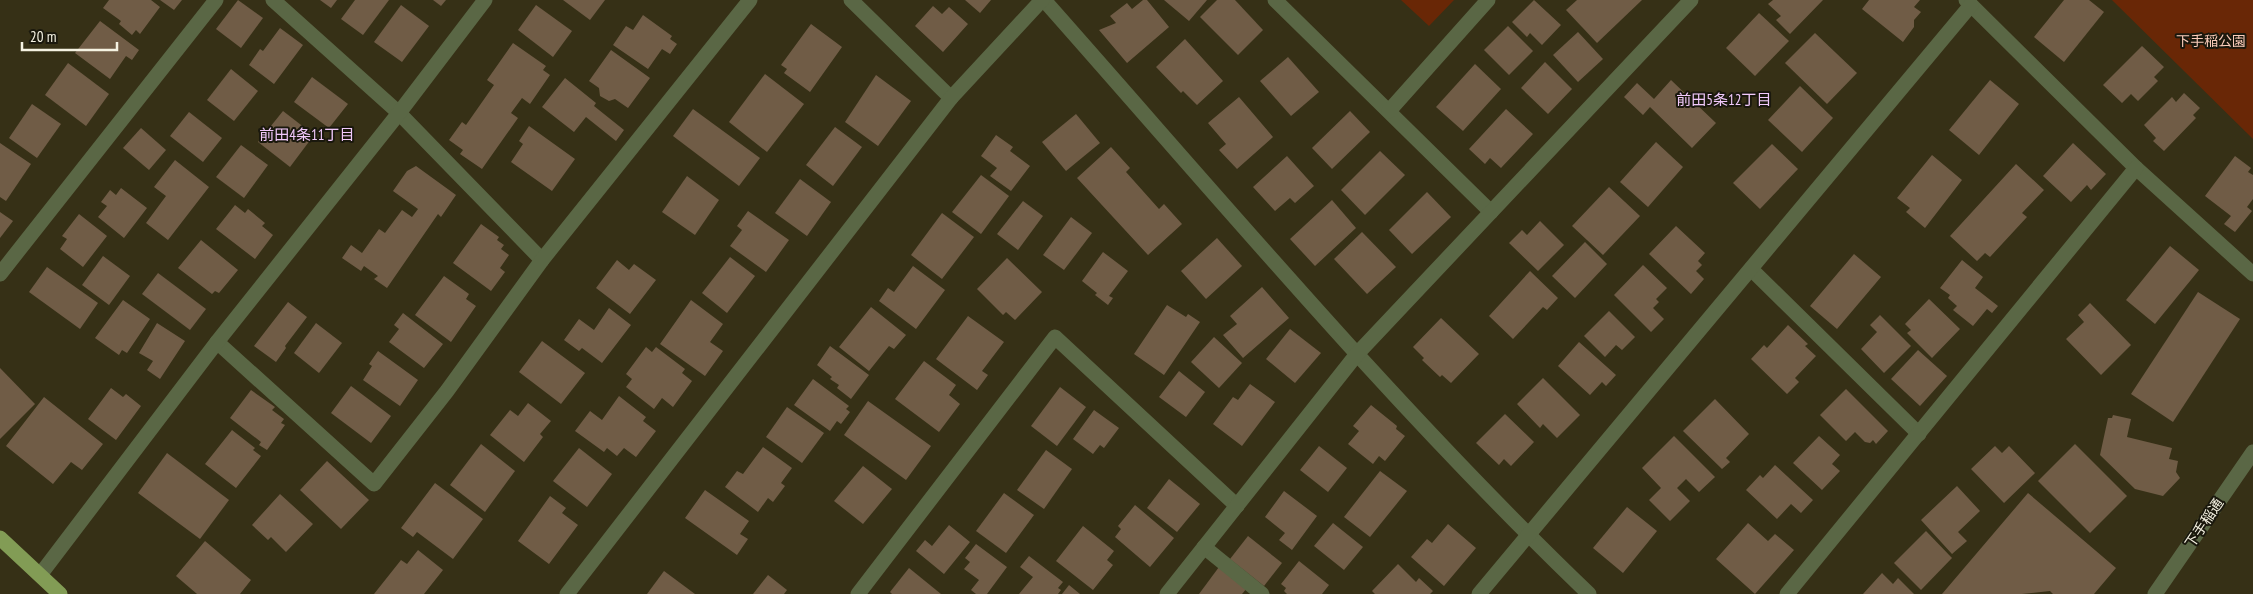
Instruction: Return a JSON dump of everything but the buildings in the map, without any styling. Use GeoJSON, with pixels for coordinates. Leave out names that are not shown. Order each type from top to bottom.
{"type":"FeatureCollection","features":[{"type":"Feature","properties":{"kind":"main road"},"geometry":{"type":"LineString","coordinates":[[0,538],[60,594]]}},
{"type":"Feature","properties":{"kind":"street"},"geometry":{"type":"LineString","coordinates":[[0,274],[216,0]]}},
{"type":"Feature","properties":{"kind":"street"},"geometry":{"type":"LineString","coordinates":[[272,0],[399,113],[542,260]]}},
{"type":"Feature","properties":{"kind":"street"},"geometry":{"type":"LineString","coordinates":[[40,575],[217,342],[399,113],[485,0]]}},
{"type":"Feature","properties":{"kind":"street"},"geometry":{"type":"LineString","coordinates":[[217,342],[374,484],[447,391],[542,260],[750,0]]}},
{"type":"Feature","properties":{"kind":"street"},"geometry":{"type":"LineString","coordinates":[[851,0],[951,98]]}},
{"type":"Feature","properties":{"kind":"street"},"geometry":{"type":"LineString","coordinates":[[567,594],[951,98],[1043,0],[1357,354],[1528,535],[1589,594]]}},
{"type":"Feature","properties":{"kind":"street"},"geometry":{"type":"LineString","coordinates":[[1275,0],[1491,212]]}},
{"type":"Feature","properties":{"kind":"street"},"geometry":{"type":"LineString","coordinates":[[1389,112],[1488,0]]}},
{"type":"Feature","properties":{"kind":"street"},"geometry":{"type":"LineString","coordinates":[[1167,594],[1357,354],[1691,0]]}},
{"type":"Feature","properties":{"kind":"street"},"geometry":{"type":"LineString","coordinates":[[1479,594],[1750,269],[1969,2],[2136,168],[2253,274]]}},
{"type":"Feature","properties":{"kind":"street"},"geometry":{"type":"LineString","coordinates":[[1787,594],[2136,168]]}},
{"type":"Feature","properties":{"kind":"street"},"geometry":{"type":"LineString","coordinates":[[1750,269],[1919,434]]}},
{"type":"Feature","properties":{"kind":"street"},"geometry":{"type":"LineString","coordinates":[[858,594],[1055,337],[1236,506]]}},
{"type":"Feature","properties":{"kind":"street","name":"下手稲通"},"geometry":{"type":"LineString","coordinates":[[2155,594],[2253,452]]}},
{"type":"Feature","properties":{"kind":"street"},"geometry":{"type":"LineString","coordinates":[[1204,547],[1262,594]]}},
{"type":"Feature","properties":{"kind":"green space"},"geometry":{"type":"Polygon","coordinates":[[[1401,0],[1454,0],[1429,26],[1401,0]]]}},
{"type":"Feature","properties":{"kind":"green space","name":"下手稲公園"},"geometry":{"type":"Polygon","coordinates":[[[2112,0],[2253,0],[2253,139],[2112,0]]]}},
{"type":"Feature","properties":{"kind":"district","name":"前田5条12丁目"},"geometry":{"type":"Point","coordinates":[1724,99]}},
{"type":"Feature","properties":{"kind":"district","name":"前田4条11丁目"},"geometry":{"type":"Point","coordinates":[307,134]}}]}
